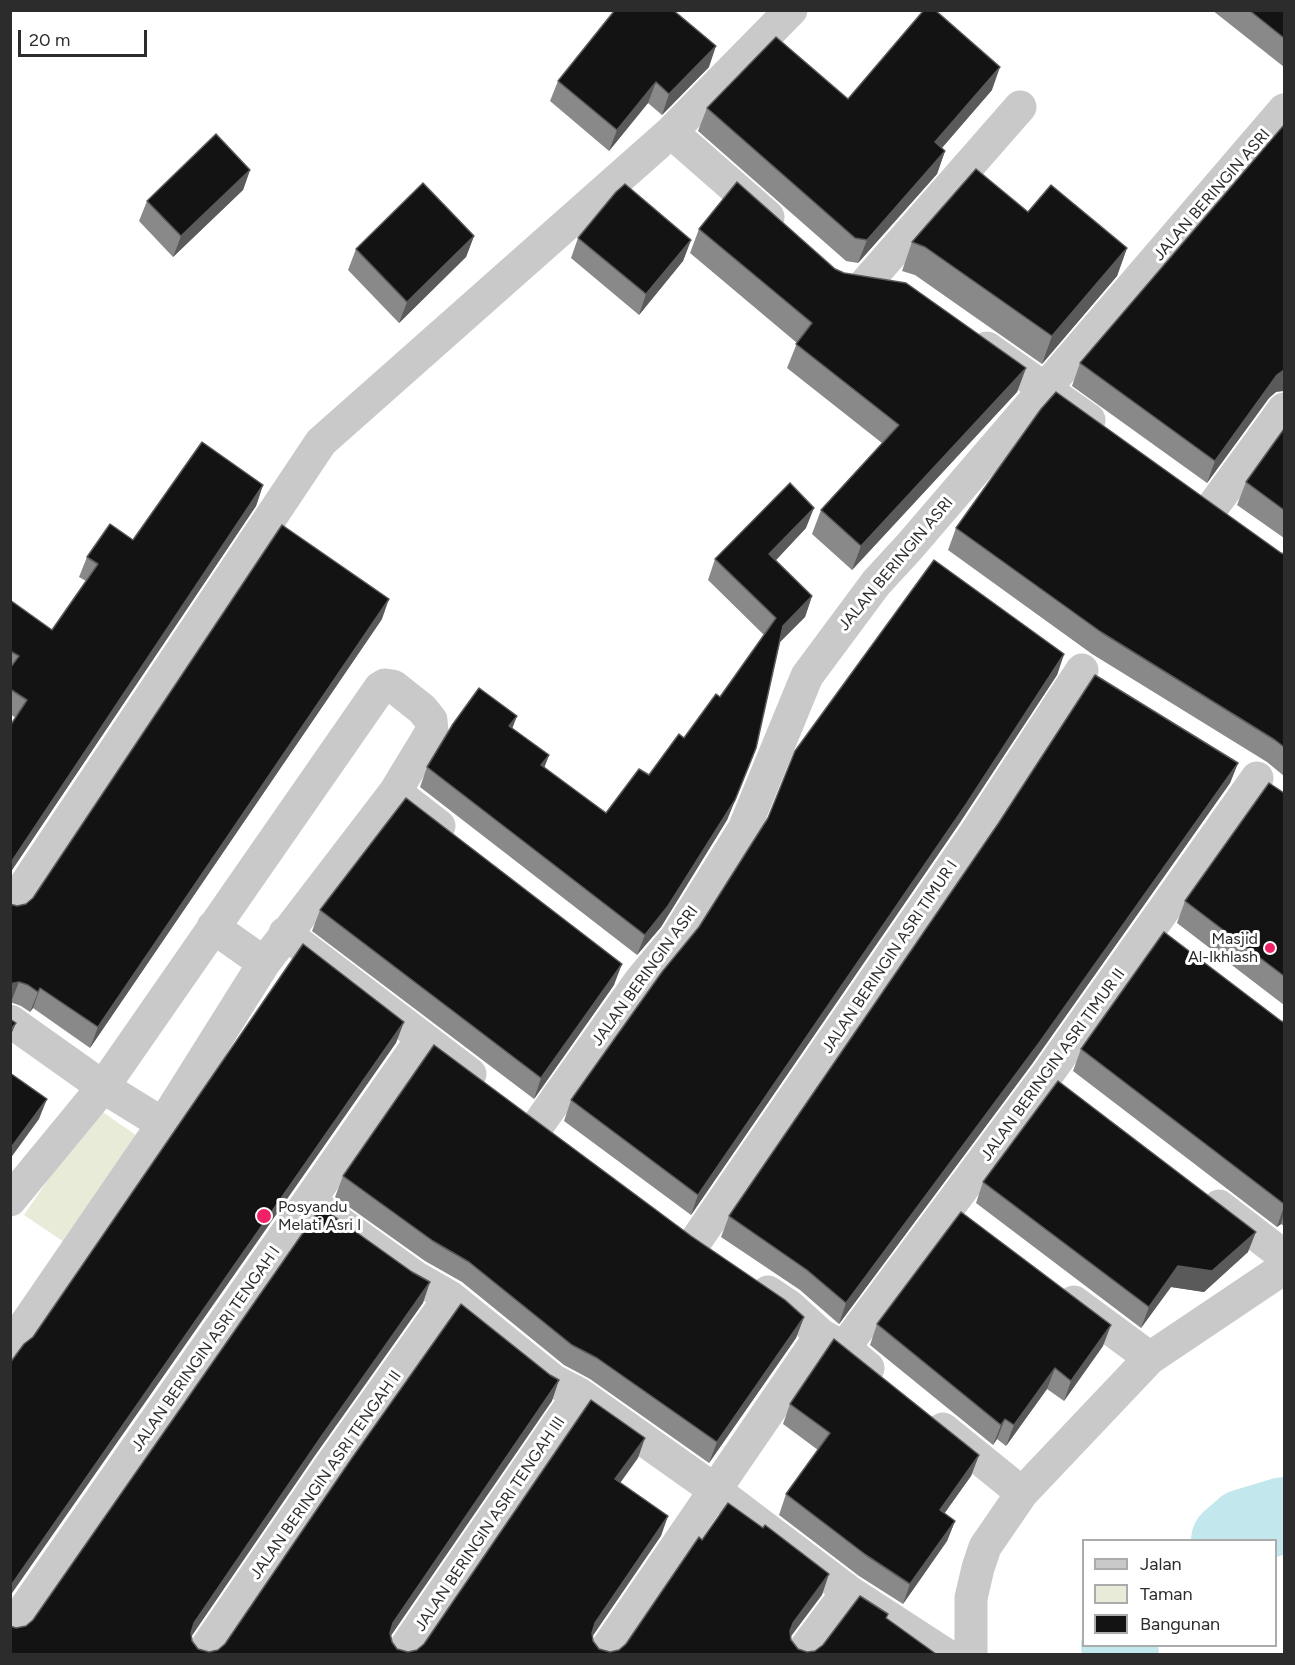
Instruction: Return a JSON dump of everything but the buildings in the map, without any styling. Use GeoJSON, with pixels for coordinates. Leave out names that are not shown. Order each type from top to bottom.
{"type":"FeatureCollection","features":[{"type":"Feature","properties":{"kind":"street"},"geometry":{"type":"LineString","coordinates":[[10,908],[321,442],[671,132],[791,10]]}},
{"type":"Feature","properties":{"kind":"street"},"geometry":{"type":"LineString","coordinates":[[904,290],[852,282],[1020,107]]}},
{"type":"Feature","properties":{"kind":"street","name":"JALAN BERINGIN ASRI"},"geometry":{"type":"LineString","coordinates":[[538,1125],[631,974],[676,938],[744,829],[807,676],[876,583],[1046,389],[1284,110]]}},
{"type":"Feature","properties":{"kind":"street"},"geometry":{"type":"LineString","coordinates":[[671,132],[786,233]]}},
{"type":"Feature","properties":{"kind":"street"},"geometry":{"type":"LineString","coordinates":[[960,330],[1110,436]]}},
{"type":"Feature","properties":{"kind":"street"},"geometry":{"type":"LineString","coordinates":[[1211,509],[1284,409]]}},
{"type":"Feature","properties":{"kind":"street"},"geometry":{"type":"LineString","coordinates":[[1183,489],[1239,528]]}},
{"type":"Feature","properties":{"kind":"street"},"geometry":{"type":"LineString","coordinates":[[910,546],[938,567]]}},
{"type":"Feature","properties":{"kind":"street","name":"JALAN BERINGIN ASRI TIMUR I"},"geometry":{"type":"LineString","coordinates":[[695,1242],[975,834],[1073,663],[1112,688]]}},
{"type":"Feature","properties":{"kind":"street"},"geometry":{"type":"LineString","coordinates":[[10,1200],[103,1087],[380,688],[384,685],[393,686],[422,709],[431,720],[432,731],[395,792],[264,963],[164,1124],[10,1347]]}},
{"type":"Feature","properties":{"kind":"street","name":"JALAN BERINGIN ASRI TIMUR II"},"geometry":{"type":"LineString","coordinates":[[603,1654],[716,1491],[833,1342],[1056,1082],[1162,935],[1266,786],[1228,760]]}},
{"type":"Feature","properties":{"kind":"street"},"geometry":{"type":"LineString","coordinates":[[395,792],[461,843]]}},
{"type":"Feature","properties":{"kind":"street"},"geometry":{"type":"LineString","coordinates":[[213,927],[264,963]]}},
{"type":"Feature","properties":{"kind":"street"},"geometry":{"type":"LineString","coordinates":[[285,933],[422,1039],[566,1145]]}},
{"type":"Feature","properties":{"kind":"street"},"geometry":{"type":"LineString","coordinates":[[10,1021],[103,1087],[164,1124]]}},
{"type":"Feature","properties":{"kind":"street","name":"JALAN BERINGIN ASRI TENGAH I"},"geometry":{"type":"LineString","coordinates":[[10,1630],[422,1039]]}},
{"type":"Feature","properties":{"kind":"street"},"geometry":{"type":"LineString","coordinates":[[1199,1191],[1284,1256]]}},
{"type":"Feature","properties":{"kind":"street"},"geometry":{"type":"LineString","coordinates":[[309,1201],[415,1277],[450,1297],[554,1381],[579,1394],[716,1491],[848,1592],[945,1654]]}},
{"type":"Feature","properties":{"kind":"street"},"geometry":{"type":"LineString","coordinates":[[949,1206],[976,1227]]}},
{"type":"Feature","properties":{"kind":"street"},"geometry":{"type":"LineString","coordinates":[[667,1221],[789,1306],[889,1385]]}},
{"type":"Feature","properties":{"kind":"street"},"geometry":{"type":"LineString","coordinates":[[971,1654],[971,1598],[978,1568],[985,1547],[1022,1493],[1150,1358],[1284,1268]]}},
{"type":"Feature","properties":{"kind":"street"},"geometry":{"type":"LineString","coordinates":[[1047,1282],[1150,1358]]}},
{"type":"Feature","properties":{"kind":"street","name":"JALAN BERINGIN ASRI TENGAH II"},"geometry":{"type":"LineString","coordinates":[[202,1654],[329,1468],[450,1297]]}},
{"type":"Feature","properties":{"kind":"street","name":"JALAN BERINGIN ASRI TENGAH III"},"geometry":{"type":"LineString","coordinates":[[401,1654],[579,1394]]}},
{"type":"Feature","properties":{"kind":"street"},"geometry":{"type":"LineString","coordinates":[[924,1414],[1022,1493]]}},
{"type":"Feature","properties":{"kind":"street"},"geometry":{"type":"LineString","coordinates":[[801,1654],[848,1592]]}},
{"type":"Feature","properties":{"kind":"green space"},"geometry":{"type":"Polygon","coordinates":[[[97,1108],[143,1140],[70,1246],[24,1215],[97,1108]]]}},
{"type":"Feature","properties":{"kind":"waterway"},"geometry":{"type":"LineString","coordinates":[[1230,1539],[1244,1527],[1284,1515]]}},
{"type":"Feature","properties":{"kind":"waterway"},"geometry":{"type":"LineString","coordinates":[[1119,1647],[1121,1654]]}},
{"type":"Feature","properties":{"kind":"place","name":"Masjid Al-Ikhlash"},"geometry":{"type":"Point","coordinates":[1270,948]}},
{"type":"Feature","properties":{"kind":"place","name":"Posyandu Melati Asri I"},"geometry":{"type":"Point","coordinates":[264,1216]}}]}
